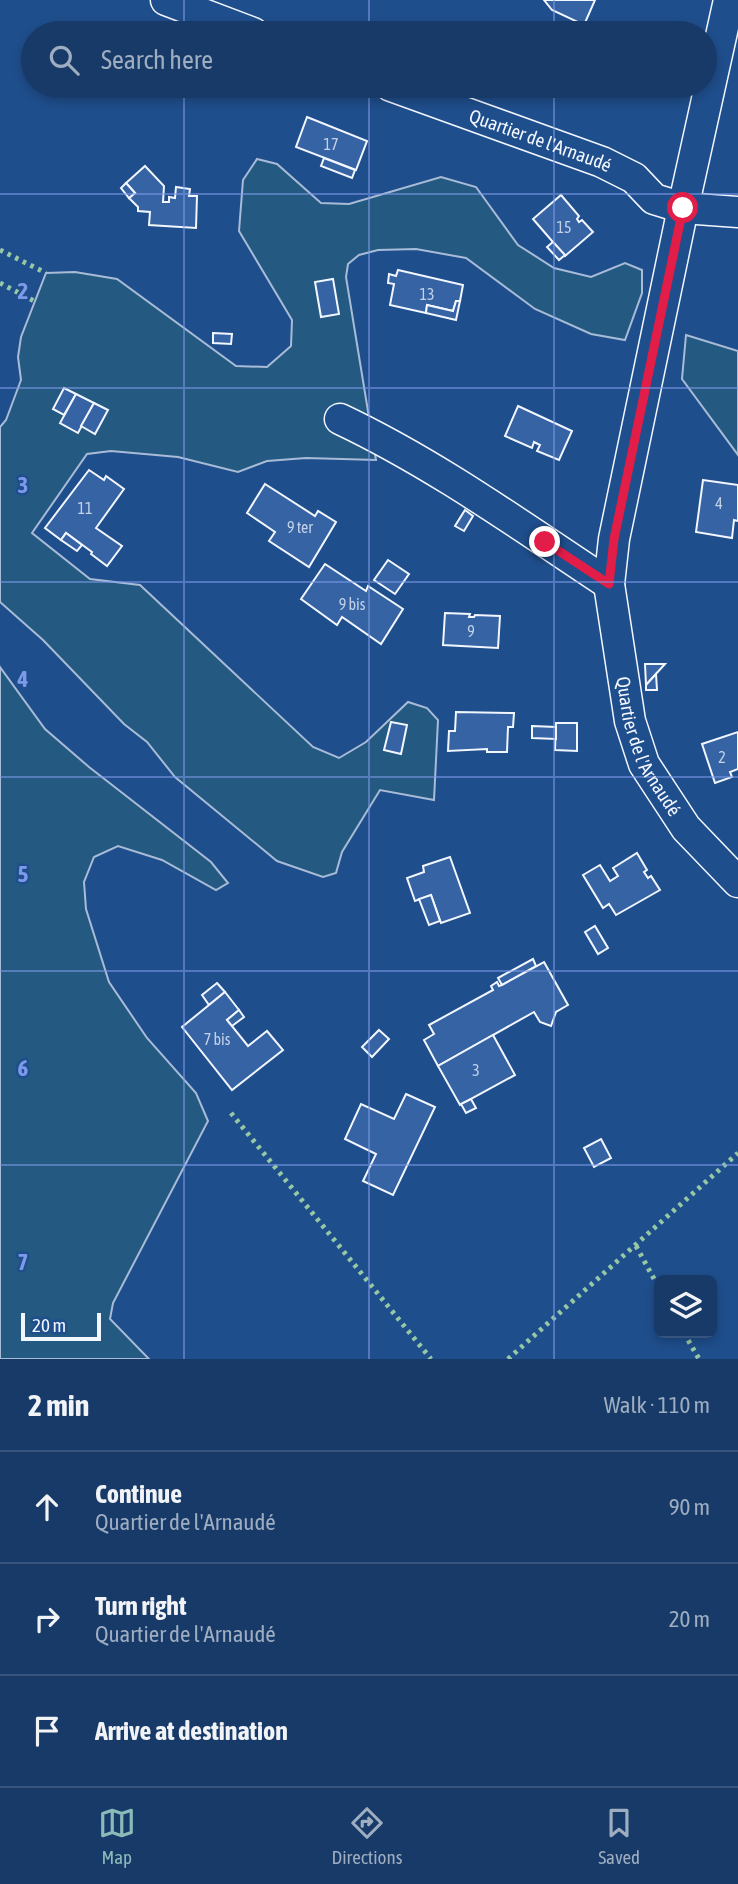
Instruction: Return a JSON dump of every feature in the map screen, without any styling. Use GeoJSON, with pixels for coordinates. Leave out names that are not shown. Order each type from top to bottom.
{"type":"FeatureCollection","features":[{"type":"Feature","properties":{"kind":"street"},"geometry":{"type":"LineString","coordinates":[[166,0],[221,21]]}},
{"type":"Feature","properties":{"kind":"street","name":"Quartier de l'Arnaudé"},"geometry":{"type":"LineString","coordinates":[[717,54],[729,0]]}},
{"type":"Feature","properties":{"kind":"street","name":"Quartier de l'Arnaudé"},"geometry":{"type":"LineString","coordinates":[[424,98],[602,162],[634,178],[654,199],[683,208],[738,212]]}},
{"type":"Feature","properties":{"kind":"street","name":"Quartier de l'Arnaudé"},"geometry":{"type":"LineString","coordinates":[[707,98],[614,539],[609,584],[631,721],[644,764],[686,828],[738,882]]}},
{"type":"Feature","properties":{"kind":"street"},"geometry":{"type":"LineString","coordinates":[[340,419],[387,441],[443,475],[609,584]]}},
{"type":"Feature","properties":{"kind":"shaded area"},"geometry":{"type":"Polygon","coordinates":[[[257,159],[277,164],[321,203],[349,204],[441,177],[476,187],[518,245],[554,268],[591,277],[625,263],[642,270],[642,293],[625,340],[591,334],[535,309],[466,258],[416,249],[378,250],[359,255],[348,264],[346,277],[376,460],[306,458],[267,461],[238,472],[178,457],[111,451],[87,454],[32,533],[90,579],[140,585],[313,747],[339,758],[366,742],[408,702],[427,708],[438,720],[434,800],[380,790],[342,852],[336,873],[323,877],[277,861],[175,777],[147,742],[124,724],[43,640],[0,602],[0,427],[6,420],[21,380],[18,357],[21,337],[46,273],[75,272],[117,279],[236,366],[267,367],[291,346],[292,320],[239,231],[243,180],[257,159]]]}},
{"type":"Feature","properties":{"kind":"shaded area"},"geometry":{"type":"Polygon","coordinates":[[[686,335],[738,351],[738,455],[682,379],[686,335]]]}},
{"type":"Feature","properties":{"kind":"shaded area"},"geometry":{"type":"Polygon","coordinates":[[[0,667],[45,729],[89,767],[211,862],[228,883],[216,890],[162,860],[118,846],[94,857],[84,882],[86,909],[109,982],[147,1038],[196,1093],[208,1121],[113,1303],[110,1319],[149,1359],[0,1359],[0,667]]]}},
{"type":"Feature","properties":{"kind":"building"},"geometry":{"type":"Polygon","coordinates":[[[544,0],[595,0],[586,21],[575,21],[552,10],[544,0]]]}},
{"type":"Feature","properties":{"kind":"building"},"geometry":{"type":"Polygon","coordinates":[[[307,117],[367,141],[356,170],[296,147],[307,117]]]}},
{"type":"Feature","properties":{"kind":"building"},"geometry":{"type":"Polygon","coordinates":[[[324,158],[355,170],[352,178],[321,166],[324,158]]]}},
{"type":"Feature","properties":{"kind":"building"},"geometry":{"type":"Polygon","coordinates":[[[145,166],[164,186],[163,202],[169,202],[169,197],[175,198],[176,187],[190,189],[189,196],[197,196],[196,228],[149,225],[150,212],[138,211],[138,207],[129,198],[135,193],[126,183],[145,166]]]}},
{"type":"Feature","properties":{"kind":"building"},"geometry":{"type":"Polygon","coordinates":[[[126,183],[135,193],[129,198],[121,188],[126,183]]]}},
{"type":"Feature","properties":{"kind":"building"},"geometry":{"type":"Polygon","coordinates":[[[561,195],[579,216],[579,222],[582,220],[593,232],[565,256],[533,219],[561,195]]]}},
{"type":"Feature","properties":{"kind":"building"},"geometry":{"type":"Polygon","coordinates":[[[553,242],[565,255],[559,260],[547,247],[553,242]]]}},
{"type":"Feature","properties":{"kind":"building"},"geometry":{"type":"Polygon","coordinates":[[[398,270],[463,285],[460,301],[456,301],[453,311],[427,305],[426,313],[390,305],[394,284],[388,283],[389,274],[396,276],[398,270]]]}},
{"type":"Feature","properties":{"kind":"building"},"geometry":{"type":"Polygon","coordinates":[[[333,279],[339,314],[321,317],[315,282],[333,279]]]}},
{"type":"Feature","properties":{"kind":"building"},"geometry":{"type":"Polygon","coordinates":[[[456,301],[460,301],[456,320],[426,313],[427,305],[453,311],[456,301]]]}},
{"type":"Feature","properties":{"kind":"building"},"geometry":{"type":"Polygon","coordinates":[[[213,333],[232,334],[231,344],[213,343],[213,333]]]}},
{"type":"Feature","properties":{"kind":"building"},"geometry":{"type":"Polygon","coordinates":[[[64,388],[76,394],[64,415],[53,409],[64,388]]]}},
{"type":"Feature","properties":{"kind":"building"},"geometry":{"type":"Polygon","coordinates":[[[76,394],[94,403],[78,433],[60,423],[76,394]]]}},
{"type":"Feature","properties":{"kind":"building"},"geometry":{"type":"Polygon","coordinates":[[[94,403],[108,410],[95,434],[81,426],[94,403]]]}},
{"type":"Feature","properties":{"kind":"building"},"geometry":{"type":"Polygon","coordinates":[[[518,406],[572,431],[559,460],[537,451],[540,445],[534,442],[532,448],[505,436],[518,406]]]}},
{"type":"Feature","properties":{"kind":"building"},"geometry":{"type":"Polygon","coordinates":[[[89,470],[104,480],[106,476],[124,489],[96,528],[122,546],[107,566],[66,533],[61,540],[45,528],[89,470]]]}},
{"type":"Feature","properties":{"kind":"building"},"geometry":{"type":"Polygon","coordinates":[[[703,480],[738,485],[738,521],[734,520],[732,538],[696,532],[703,480]]]}},
{"type":"Feature","properties":{"kind":"building"},"geometry":{"type":"Polygon","coordinates":[[[265,484],[315,516],[318,511],[336,522],[309,567],[269,541],[275,532],[247,513],[265,484]]]}},
{"type":"Feature","properties":{"kind":"building"},"geometry":{"type":"Polygon","coordinates":[[[465,510],[473,516],[464,531],[455,526],[465,510]]]}},
{"type":"Feature","properties":{"kind":"building"},"geometry":{"type":"Polygon","coordinates":[[[66,533],[82,545],[77,551],[61,540],[66,533]]]}},
{"type":"Feature","properties":{"kind":"building"},"geometry":{"type":"Polygon","coordinates":[[[388,560],[409,574],[395,594],[374,580],[388,560]]]}},
{"type":"Feature","properties":{"kind":"building"},"geometry":{"type":"Polygon","coordinates":[[[325,564],[366,591],[368,586],[403,609],[381,644],[342,617],[337,625],[301,599],[325,564]]]}},
{"type":"Feature","properties":{"kind":"building"},"geometry":{"type":"Polygon","coordinates":[[[445,613],[470,614],[469,617],[500,616],[498,648],[443,645],[445,613]]]}},
{"type":"Feature","properties":{"kind":"building"},"geometry":{"type":"Polygon","coordinates":[[[645,664],[665,664],[646,685],[645,664]]]}},
{"type":"Feature","properties":{"kind":"building"},"geometry":{"type":"Polygon","coordinates":[[[656,674],[657,690],[646,690],[646,685],[656,674]]]}},
{"type":"Feature","properties":{"kind":"building"},"geometry":{"type":"Polygon","coordinates":[[[456,712],[514,713],[513,727],[508,727],[507,752],[487,752],[487,749],[448,751],[449,731],[455,731],[456,712]]]}},
{"type":"Feature","properties":{"kind":"building"},"geometry":{"type":"Polygon","coordinates":[[[391,722],[407,725],[401,754],[384,750],[391,722]]]}},
{"type":"Feature","properties":{"kind":"building"},"geometry":{"type":"Polygon","coordinates":[[[556,723],[577,723],[577,751],[555,750],[556,723]]]}},
{"type":"Feature","properties":{"kind":"building"},"geometry":{"type":"Polygon","coordinates":[[[532,726],[556,727],[556,739],[532,738],[532,726]]]}},
{"type":"Feature","properties":{"kind":"building"},"geometry":{"type":"Polygon","coordinates":[[[738,732],[738,769],[730,772],[732,777],[715,783],[702,744],[738,732]]]}},
{"type":"Feature","properties":{"kind":"building"},"geometry":{"type":"Polygon","coordinates":[[[637,853],[647,870],[644,872],[648,878],[651,876],[660,890],[616,915],[609,904],[603,908],[583,875],[600,865],[610,881],[618,876],[613,868],[637,853]]]}},
{"type":"Feature","properties":{"kind":"building"},"geometry":{"type":"Polygon","coordinates":[[[450,857],[470,913],[441,923],[431,895],[415,901],[407,878],[424,872],[423,866],[450,857]]]}},
{"type":"Feature","properties":{"kind":"building"},"geometry":{"type":"Polygon","coordinates":[[[431,895],[440,921],[429,925],[419,899],[431,895]]]}},
{"type":"Feature","properties":{"kind":"building"},"geometry":{"type":"Polygon","coordinates":[[[595,926],[608,948],[598,954],[585,932],[595,926]]]}},
{"type":"Feature","properties":{"kind":"building"},"geometry":{"type":"Polygon","coordinates":[[[533,959],[536,966],[502,985],[498,978],[533,959]]]}},
{"type":"Feature","properties":{"kind":"building"},"geometry":{"type":"Polygon","coordinates":[[[544,962],[568,1005],[556,1012],[551,1026],[540,1022],[534,1012],[438,1066],[424,1040],[434,1034],[429,1025],[493,990],[491,986],[497,982],[499,986],[502,985],[544,962]]]}},
{"type":"Feature","properties":{"kind":"building"},"geometry":{"type":"Polygon","coordinates":[[[217,983],[225,992],[209,1005],[202,995],[217,983]]]}},
{"type":"Feature","properties":{"kind":"building"},"geometry":{"type":"Polygon","coordinates":[[[225,992],[239,1010],[227,1020],[248,1046],[267,1031],[283,1050],[232,1090],[182,1027],[225,992]]]}},
{"type":"Feature","properties":{"kind":"building"},"geometry":{"type":"Polygon","coordinates":[[[239,1010],[244,1017],[232,1026],[227,1020],[239,1010]]]}},
{"type":"Feature","properties":{"kind":"building"},"geometry":{"type":"Polygon","coordinates":[[[379,1030],[389,1039],[372,1057],[362,1047],[379,1030]]]}},
{"type":"Feature","properties":{"kind":"building"},"geometry":{"type":"Polygon","coordinates":[[[493,1035],[515,1075],[460,1105],[438,1066],[493,1035]]]}},
{"type":"Feature","properties":{"kind":"building"},"geometry":{"type":"Polygon","coordinates":[[[406,1094],[435,1107],[393,1195],[363,1181],[376,1154],[345,1139],[361,1104],[394,1119],[406,1094]]]}},
{"type":"Feature","properties":{"kind":"building"},"geometry":{"type":"Polygon","coordinates":[[[471,1099],[476,1108],[466,1113],[461,1104],[471,1099]]]}},
{"type":"Feature","properties":{"kind":"building"},"geometry":{"type":"Polygon","coordinates":[[[601,1139],[611,1158],[594,1167],[584,1148],[601,1139]]]}},
{"type":"Feature","properties":{"kind":"hedge"},"geometry":{"type":"LineString","coordinates":[[0,250],[46,273]]}},
{"type":"Feature","properties":{"kind":"hedge"},"geometry":{"type":"LineString","coordinates":[[0,283],[36,302]]}},
{"type":"Feature","properties":{"kind":"hedge"},"geometry":{"type":"LineString","coordinates":[[231,1113],[431,1359]]}},
{"type":"Feature","properties":{"kind":"hedge"},"geometry":{"type":"LineString","coordinates":[[508,1359],[738,1153]]}},
{"type":"Feature","properties":{"kind":"hedge"},"geometry":{"type":"LineString","coordinates":[[636,1246],[654,1279]]}},
{"type":"Feature","properties":{"kind":"hedge"},"geometry":{"type":"LineString","coordinates":[[687,1338],[699,1359]]}},
{"type":"Feature","properties":{"kind":"route"},"geometry":{"type":"LineString","coordinates":[[545,542],[609,584],[614,539],[683,208]]}}]}
